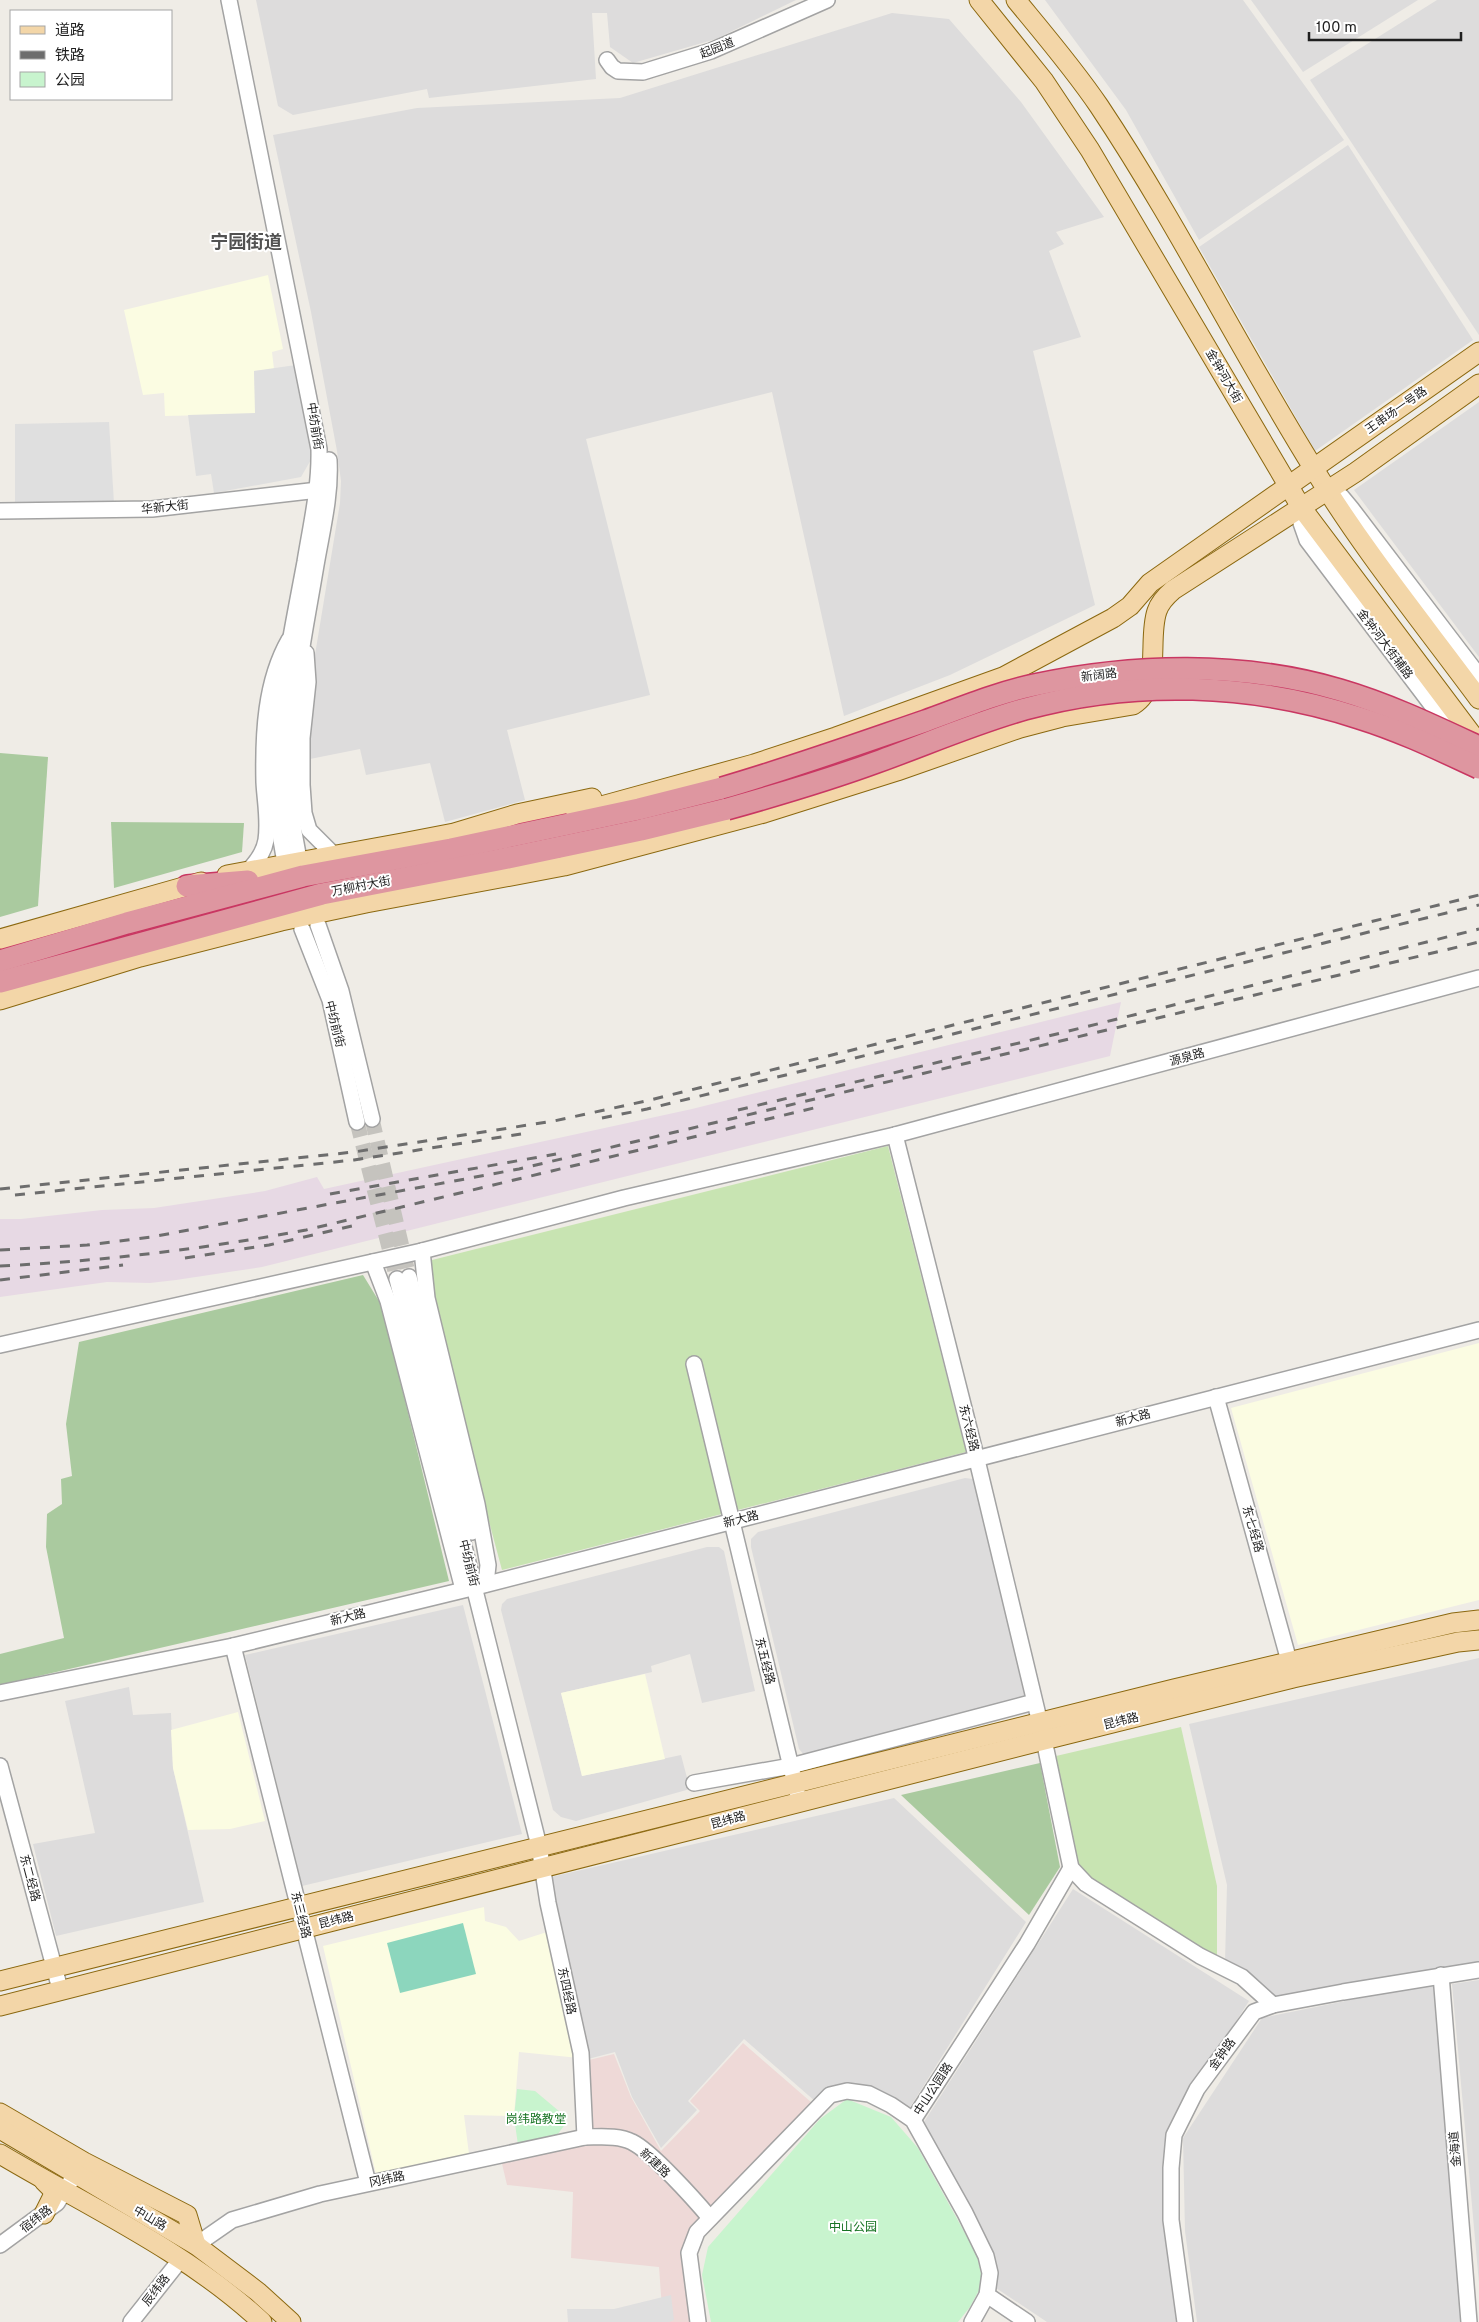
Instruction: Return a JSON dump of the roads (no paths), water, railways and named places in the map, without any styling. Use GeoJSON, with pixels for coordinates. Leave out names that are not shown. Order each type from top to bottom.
{"type":"FeatureCollection","features":[{"type":"Feature","properties":{"kind":"highway","name":"新阔路"},"geometry":{"type":"LineString","coordinates":[[722,788],[1033,685],[1100,674],[1158,669],[1217,670],[1277,677],[1338,690],[1384,705],[1479,746]]}},
{"type":"Feature","properties":{"kind":"highway","name":"新阔路"},"geometry":{"type":"LineString","coordinates":[[727,809],[824,780],[1026,708],[1079,697],[1136,690],[1194,688],[1302,701],[1389,728],[1479,768]]}},
{"type":"Feature","properties":{"kind":"highway","name":"万柳村大街"},"geometry":{"type":"LineString","coordinates":[[0,961],[136,921],[303,876],[451,849],[648,807],[722,788]]}},
{"type":"Feature","properties":{"kind":"highway","name":"万柳村大街"},"geometry":{"type":"LineString","coordinates":[[0,982],[304,899],[641,830],[727,809]]}},
{"type":"Feature","properties":{"kind":"highway"},"geometry":{"type":"LineString","coordinates":[[187,886],[303,876]]}},
{"type":"Feature","properties":{"kind":"main road","name":"金钟河大街"},"geometry":{"type":"LineString","coordinates":[[980,0],[1044,81],[1095,158],[1301,507],[1479,746]]}},
{"type":"Feature","properties":{"kind":"main road"},"geometry":{"type":"LineString","coordinates":[[1016,0],[1099,105],[1161,207],[1313,469],[1349,525],[1479,699]]}},
{"type":"Feature","properties":{"kind":"main road","name":"王串场一号路"},"geometry":{"type":"LineString","coordinates":[[646,792],[754,764],[836,737],[1003,677],[1113,618],[1130,606],[1150,583],[1479,352]]}},
{"type":"Feature","properties":{"kind":"main road"},"geometry":{"type":"LineString","coordinates":[[0,1000],[140,957],[319,913],[564,866],[774,810],[897,771],[1020,728],[1062,717],[1134,705],[1142,700],[1148,690],[1154,622],[1162,600],[1173,590],[1327,491],[1479,384]]}},
{"type":"Feature","properties":{"kind":"main road"},"geometry":{"type":"LineString","coordinates":[[1326,542],[1326,530],[1329,524],[1339,521],[1349,525]]}},
{"type":"Feature","properties":{"kind":"main road"},"geometry":{"type":"LineString","coordinates":[[451,849],[510,829],[592,809],[646,792]]}},
{"type":"Feature","properties":{"kind":"main road"},"geometry":{"type":"LineString","coordinates":[[0,939],[219,876],[454,833],[517,814],[572,802],[603,796],[646,792]]}},
{"type":"Feature","properties":{"kind":"main road"},"geometry":{"type":"LineString","coordinates":[[498,860],[524,862],[635,846]]}},
{"type":"Feature","properties":{"kind":"main road"},"geometry":{"type":"LineString","coordinates":[[192,944],[304,899]]}},
{"type":"Feature","properties":{"kind":"main road"},"geometry":{"type":"LineString","coordinates":[[1453,1623],[1479,1612]]}},
{"type":"Feature","properties":{"kind":"main road"},"geometry":{"type":"LineString","coordinates":[[1453,1623],[1479,1620]]}},
{"type":"Feature","properties":{"kind":"main road","name":"昆纬路"},"geometry":{"type":"LineString","coordinates":[[1041,1731],[1289,1661],[1453,1623]]}},
{"type":"Feature","properties":{"kind":"main road"},"geometry":{"type":"LineString","coordinates":[[1458,1642],[1479,1635]]}},
{"type":"Feature","properties":{"kind":"main road"},"geometry":{"type":"LineString","coordinates":[[1458,1642],[1479,1640]]}},
{"type":"Feature","properties":{"kind":"main road","name":"昆纬路"},"geometry":{"type":"LineString","coordinates":[[0,1981],[795,1784],[1458,1642]]}},
{"type":"Feature","properties":{"kind":"main road","name":"昆纬路"},"geometry":{"type":"LineString","coordinates":[[0,2006],[60,1989],[543,1868],[795,1784]]}},
{"type":"Feature","properties":{"kind":"main road"},"geometry":{"type":"LineString","coordinates":[[0,2113],[79,2168]]}},
{"type":"Feature","properties":{"kind":"main road"},"geometry":{"type":"LineString","coordinates":[[0,2129],[79,2168],[187,2215],[196,2245],[258,2292],[290,2322]]}},
{"type":"Feature","properties":{"kind":"main road","name":"中山路"},"geometry":{"type":"LineString","coordinates":[[0,2154],[181,2259],[239,2300],[262,2322]]}},
{"type":"Feature","properties":{"kind":"main road"},"geometry":{"type":"LineString","coordinates":[[44,2181],[52,2190],[53,2196],[44,2214]]}},
{"type":"Feature","properties":{"kind":"street","name":"中纺前街"},"geometry":{"type":"LineString","coordinates":[[229,0],[316,427],[323,489],[297,638],[290,656],[277,730],[277,816],[291,855]]}},
{"type":"Feature","properties":{"kind":"street"},"geometry":{"type":"LineString","coordinates":[[238,0],[326,431],[330,467],[323,489]]}},
{"type":"Feature","properties":{"kind":"street","name":"起园道"},"geometry":{"type":"LineString","coordinates":[[606,60],[612,68],[618,71],[643,72],[711,51],[827,0]]}},
{"type":"Feature","properties":{"kind":"street","name":"华新大街"},"geometry":{"type":"LineString","coordinates":[[0,511],[152,509],[323,489]]}},
{"type":"Feature","properties":{"kind":"street"},"geometry":{"type":"LineString","coordinates":[[1327,491],[1340,496],[1351,508],[1479,676]]}},
{"type":"Feature","properties":{"kind":"street","name":"金钟河大街辅路"},"geometry":{"type":"LineString","coordinates":[[1301,507],[1301,523],[1307,540],[1436,712],[1479,777]]}},
{"type":"Feature","properties":{"kind":"street"},"geometry":{"type":"LineString","coordinates":[[297,638],[308,682],[302,738],[304,813],[309,830],[336,856]]}},
{"type":"Feature","properties":{"kind":"street"},"geometry":{"type":"LineString","coordinates":[[247,872],[259,859],[266,841],[265,726],[272,680],[278,659],[297,638]]}},
{"type":"Feature","properties":{"kind":"street","name":"中纺前街"},"geometry":{"type":"LineString","coordinates":[[302,929],[330,1000],[365,1121],[341,991],[318,925]]}},
{"type":"Feature","properties":{"kind":"street","name":"源泉路"},"geometry":{"type":"LineString","coordinates":[[0,1345],[422,1251],[624,1198],[895,1135],[1479,978]]}},
{"type":"Feature","properties":{"kind":"street","name":"东六经路"},"geometry":{"type":"LineString","coordinates":[[895,1135],[977,1460],[1041,1731],[1071,1868]]}},
{"type":"Feature","properties":{"kind":"street"},"geometry":{"type":"LineString","coordinates":[[422,1251],[427,1298],[477,1504],[488,1565],[475,1587]]}},
{"type":"Feature","properties":{"kind":"street"},"geometry":{"type":"LineString","coordinates":[[374,1262],[388,1301],[475,1587]]}},
{"type":"Feature","properties":{"kind":"street"},"geometry":{"type":"LineString","coordinates":[[403,1278],[475,1587]]}},
{"type":"Feature","properties":{"kind":"street","name":"新大路"},"geometry":{"type":"LineString","coordinates":[[0,1693],[233,1646],[475,1587],[1479,1330]]}},
{"type":"Feature","properties":{"kind":"street","name":"东五经路"},"geometry":{"type":"LineString","coordinates":[[694,1364],[795,1784]]}},
{"type":"Feature","properties":{"kind":"street","name":"东七经路"},"geometry":{"type":"LineString","coordinates":[[1216,1397],[1289,1661]]}},
{"type":"Feature","properties":{"kind":"street","name":"中纺前街"},"geometry":{"type":"LineString","coordinates":[[475,1587],[539,1846]]}},
{"type":"Feature","properties":{"kind":"street","name":"东三经路"},"geometry":{"type":"LineString","coordinates":[[233,1646],[368,2183]]}},
{"type":"Feature","properties":{"kind":"street"},"geometry":{"type":"LineString","coordinates":[[694,1783],[795,1784],[1034,1702]]}},
{"type":"Feature","properties":{"kind":"street","name":"东二经路"},"geometry":{"type":"LineString","coordinates":[[0,1766],[60,1989]]}},
{"type":"Feature","properties":{"kind":"street","name":"东四经路"},"geometry":{"type":"LineString","coordinates":[[539,1846],[548,1904],[581,2053],[585,2137]]}},
{"type":"Feature","properties":{"kind":"street"},"geometry":{"type":"LineString","coordinates":[[1071,1868],[1094,1889],[1200,1956],[1242,1977],[1273,2005]]}},
{"type":"Feature","properties":{"kind":"street","name":"中山公园路"},"geometry":{"type":"LineString","coordinates":[[698,2322],[689,2253],[697,2232],[830,2095],[847,2091],[869,2094],[891,2105],[913,2120],[1027,1944],[1071,1868]]}},
{"type":"Feature","properties":{"kind":"street","name":"金钟路"},"geometry":{"type":"LineString","coordinates":[[1185,2322],[1172,2220],[1171,2168],[1174,2135],[1197,2089],[1254,2012],[1273,2005],[1479,1970]]}},
{"type":"Feature","properties":{"kind":"street","name":"金海道"},"geometry":{"type":"LineString","coordinates":[[1441,1975],[1469,2322]]}},
{"type":"Feature","properties":{"kind":"street"},"geometry":{"type":"LineString","coordinates":[[913,2120],[965,2213],[986,2256],[990,2273],[987,2295],[972,2322]]}},
{"type":"Feature","properties":{"kind":"street","name":"新建路"},"geometry":{"type":"LineString","coordinates":[[585,2137],[606,2136],[632,2142],[648,2154],[710,2218]]}},
{"type":"Feature","properties":{"kind":"street","name":"冈纬路"},"geometry":{"type":"LineString","coordinates":[[196,2245],[232,2220],[320,2194],[585,2137]]}},
{"type":"Feature","properties":{"kind":"street","name":"宿纬路"},"geometry":{"type":"LineString","coordinates":[[0,2245],[57,2203],[79,2168]]}},
{"type":"Feature","properties":{"kind":"street","name":"辰纬路"},"geometry":{"type":"LineString","coordinates":[[131,2322],[181,2259]]}},
{"type":"Feature","properties":{"kind":"street"},"geometry":{"type":"LineString","coordinates":[[987,2295],[1027,2322]]}},
{"type":"Feature","properties":{"kind":"tunnel"},"geometry":{"type":"LineString","coordinates":[[372,1119],[409,1277]]}},
{"type":"Feature","properties":{"kind":"tunnel"},"geometry":{"type":"LineString","coordinates":[[357,1122],[397,1279]]}},
{"type":"Feature","properties":{"kind":"railway"},"geometry":{"type":"LineString","coordinates":[[0,1189],[354,1152],[554,1121],[646,1101],[1479,895]]}},
{"type":"Feature","properties":{"kind":"railway"},"geometry":{"type":"LineString","coordinates":[[602,1118],[647,1109],[1479,905]]}},
{"type":"Feature","properties":{"kind":"railway"},"geometry":{"type":"LineString","coordinates":[[738,1110],[1065,1032],[1479,929]]}},
{"type":"Feature","properties":{"kind":"railway"},"geometry":{"type":"LineString","coordinates":[[0,1250],[87,1245],[151,1237],[519,1169],[1479,942]]}},
{"type":"Feature","properties":{"kind":"railway"},"geometry":{"type":"LineString","coordinates":[[0,1266],[77,1261],[153,1253],[230,1243],[306,1230],[818,1107]]}},
{"type":"Feature","properties":{"kind":"railway"},"geometry":{"type":"LineString","coordinates":[[15,1195],[354,1160],[521,1134]]}},
{"type":"Feature","properties":{"kind":"railway"},"geometry":{"type":"LineString","coordinates":[[330,1194],[556,1154]]}},
{"type":"Feature","properties":{"kind":"railway"},"geometry":{"type":"LineString","coordinates":[[185,1258],[269,1245],[352,1226]]}},
{"type":"Feature","properties":{"kind":"railway"},"geometry":{"type":"LineString","coordinates":[[0,1280],[123,1265]]}},
{"type":"Feature","properties":{"kind":"district","name":"宁园街道"},"geometry":{"type":"Point","coordinates":[246,242]}},
{"type":"Feature","properties":{"kind":"park label","name":"岗纬路教堂"},"geometry":{"type":"Point","coordinates":[536,2119]}},
{"type":"Feature","properties":{"kind":"park label","name":"中山公园"},"geometry":{"type":"Point","coordinates":[853,2227]}}]}
